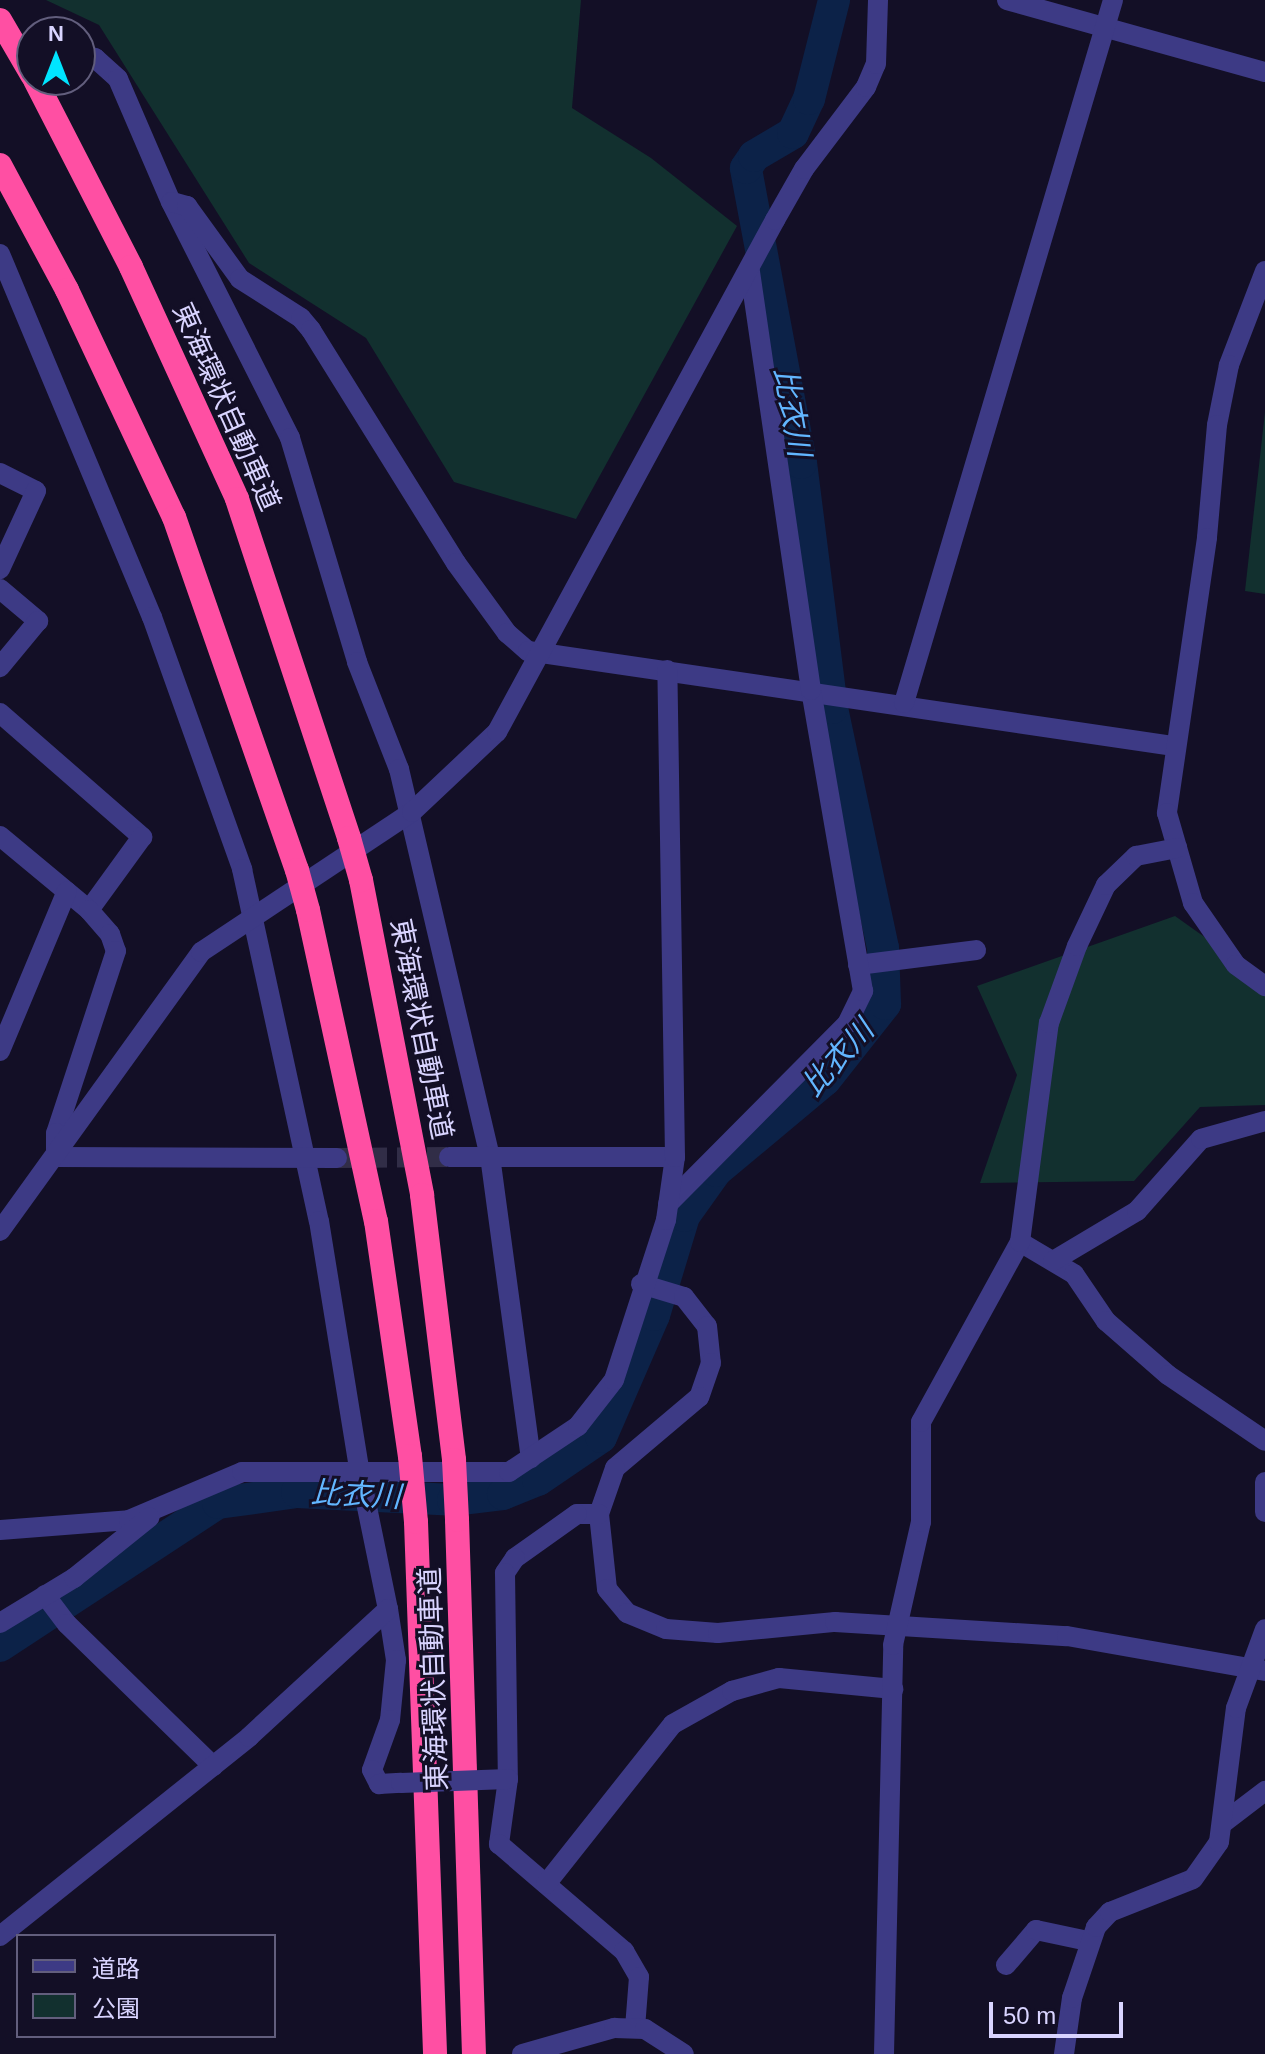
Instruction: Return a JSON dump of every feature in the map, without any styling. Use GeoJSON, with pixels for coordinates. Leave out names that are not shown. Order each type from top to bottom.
{"type":"FeatureCollection","features":[{"type":"Feature","properties":{"kind":"highway"},"geometry":{"type":"LineString","coordinates":[[0,20],[16,48]]}},
{"type":"Feature","properties":{"kind":"highway","name":"東海環状自動車道"},"geometry":{"type":"LineString","coordinates":[[43,96],[131,267],[237,499],[361,880],[422,1195],[454,1460],[474,2054]]}},
{"type":"Feature","properties":{"kind":"highway","name":"東海環状自動車道"},"geometry":{"type":"LineString","coordinates":[[0,165],[67,290],[174,517],[297,870],[308,910],[376,1221],[410,1456],[416,1522],[435,2054]]}},
{"type":"Feature","properties":{"kind":"street"},"geometry":{"type":"LineString","coordinates":[[0,1231],[201,952],[412,812],[497,732],[804,169],[866,87],[876,64],[878,0]]}},
{"type":"Feature","properties":{"kind":"street"},"geometry":{"type":"LineString","coordinates":[[1007,0],[1265,72]]}},
{"type":"Feature","properties":{"kind":"street"},"geometry":{"type":"LineString","coordinates":[[904,703],[1113,0]]}},
{"type":"Feature","properties":{"kind":"street"},"geometry":{"type":"LineString","coordinates":[[96,59],[118,79],[171,202],[301,464],[334,591],[412,812],[490,1156],[531,1458]]}},
{"type":"Feature","properties":{"kind":"street"},"geometry":{"type":"LineString","coordinates":[[171,202],[187,206],[240,279],[301,318],[456,563],[507,633],[538,655],[904,703],[1174,746]]}},
{"type":"Feature","properties":{"kind":"street"},"geometry":{"type":"LineString","coordinates":[[0,254],[201,746],[242,869],[250,917],[306,1159],[396,1660],[390,1720],[372,1770],[379,1784],[508,1779]]}},
{"type":"Feature","properties":{"kind":"street"},"geometry":{"type":"LineString","coordinates":[[668,1204],[847,1024],[863,991],[811,690],[750,270]]}},
{"type":"Feature","properties":{"kind":"street"},"geometry":{"type":"LineString","coordinates":[[1265,271],[1229,365],[1220,410],[1207,538],[1174,746],[1167,813],[1193,903],[1236,965],[1265,986]]}},
{"type":"Feature","properties":{"kind":"street"},"geometry":{"type":"LineString","coordinates":[[0,473],[36,491],[0,569]]}},
{"type":"Feature","properties":{"kind":"street"},"geometry":{"type":"LineString","coordinates":[[0,589],[38,621],[0,667]]}},
{"type":"Feature","properties":{"kind":"street"},"geometry":{"type":"LineString","coordinates":[[0,1623],[45,1595],[156,1512],[197,1487],[242,1472],[509,1472],[578,1426],[614,1380],[668,1204],[675,1157],[667,670]]}},
{"type":"Feature","properties":{"kind":"street"},"geometry":{"type":"LineString","coordinates":[[0,713],[142,837],[89,910]]}},
{"type":"Feature","properties":{"kind":"street"},"geometry":{"type":"LineString","coordinates":[[0,836],[89,910],[110,934],[116,951],[56,1133],[56,1157]]}},
{"type":"Feature","properties":{"kind":"street"},"geometry":{"type":"LineString","coordinates":[[884,2054],[893,1689],[897,1624],[921,1522],[921,1422],[1020,1242],[1049,1023],[1077,946],[1106,885],[1136,856],[1177,848]]}},
{"type":"Feature","properties":{"kind":"street"},"geometry":{"type":"LineString","coordinates":[[0,1051],[67,891]]}},
{"type":"Feature","properties":{"kind":"street"},"geometry":{"type":"LineString","coordinates":[[858,965],[976,950]]}},
{"type":"Feature","properties":{"kind":"street"},"geometry":{"type":"LineString","coordinates":[[1053,1261],[1137,1211],[1201,1139],[1265,1121]]}},
{"type":"Feature","properties":{"kind":"street"},"geometry":{"type":"LineString","coordinates":[[56,1157],[337,1158]]}},
{"type":"Feature","properties":{"kind":"street"},"geometry":{"type":"LineString","coordinates":[[449,1157],[675,1157]]}},
{"type":"Feature","properties":{"kind":"street"},"geometry":{"type":"LineString","coordinates":[[1020,1242],[1084,1284],[1106,1321],[1139,1351],[1265,1441]]}},
{"type":"Feature","properties":{"kind":"street"},"geometry":{"type":"LineString","coordinates":[[641,1284],[684,1297],[707,1326],[711,1363],[699,1397],[615,1468],[599,1514],[607,1589],[615,1602],[643,1622],[718,1633],[835,1622],[1067,1636],[1256,1669]]}},
{"type":"Feature","properties":{"kind":"street"},"geometry":{"type":"LineString","coordinates":[[1265,1482],[1265,1512]]}},
{"type":"Feature","properties":{"kind":"street"},"geometry":{"type":"LineString","coordinates":[[0,1530],[129,1520],[156,1512]]}},
{"type":"Feature","properties":{"kind":"street"},"geometry":{"type":"LineString","coordinates":[[599,1514],[577,1514],[515,1558],[505,1573],[508,1779],[499,1844],[624,1951],[639,1977],[635,2028]]}},
{"type":"Feature","properties":{"kind":"street"},"geometry":{"type":"LineString","coordinates":[[45,1595],[67,1624],[213,1766]]}},
{"type":"Feature","properties":{"kind":"street"},"geometry":{"type":"LineString","coordinates":[[0,1936],[213,1766],[388,1609]]}},
{"type":"Feature","properties":{"kind":"street"},"geometry":{"type":"LineString","coordinates":[[1064,2054],[1088,1941],[1110,1912],[1193,1879],[1219,1842],[1229,1745],[1256,1669],[1265,1629]]}},
{"type":"Feature","properties":{"kind":"street"},"geometry":{"type":"LineString","coordinates":[[546,1884],[673,1724],[732,1691],[779,1678],[893,1689]]}},
{"type":"Feature","properties":{"kind":"street"},"geometry":{"type":"LineString","coordinates":[[1223,1823],[1265,1791]]}},
{"type":"Feature","properties":{"kind":"street"},"geometry":{"type":"LineString","coordinates":[[1006,1965],[1036,1930],[1088,1941]]}},
{"type":"Feature","properties":{"kind":"street"},"geometry":{"type":"LineString","coordinates":[[522,2054],[614,2028],[635,2028],[663,2047],[684,2054]]}},
{"type":"Feature","properties":{"kind":"green space"},"geometry":{"type":"Polygon","coordinates":[[[46,0],[581,0],[572,108],[651,158],[737,226],[576,519],[454,482],[366,338],[249,263],[96,24],[96,16],[80,16],[46,0]]]}},
{"type":"Feature","properties":{"kind":"green space"},"geometry":{"type":"Polygon","coordinates":[[[1265,412],[1265,594],[1245,591],[1265,412]]]}},
{"type":"Feature","properties":{"kind":"green space"},"geometry":{"type":"Polygon","coordinates":[[[1175,916],[1265,980],[1265,1105],[1200,1107],[1134,1181],[980,1183],[1017,1075],[977,986],[1175,916]]]}},
{"type":"Feature","properties":{"kind":"waterway","name":"比衣川"},"geometry":{"type":"LineString","coordinates":[[0,1646],[218,1503],[297,1492],[453,1500],[503,1494],[538,1480],[601,1437],[654,1315],[684,1216],[716,1171],[825,1080],[885,1004],[883,948],[832,708],[801,463],[746,168],[754,156],[793,133],[809,99],[834,0]]}},
{"type":"Feature","properties":{"kind":"tunnel"},"geometry":{"type":"LineString","coordinates":[[337,1158],[449,1157]]}}]}
